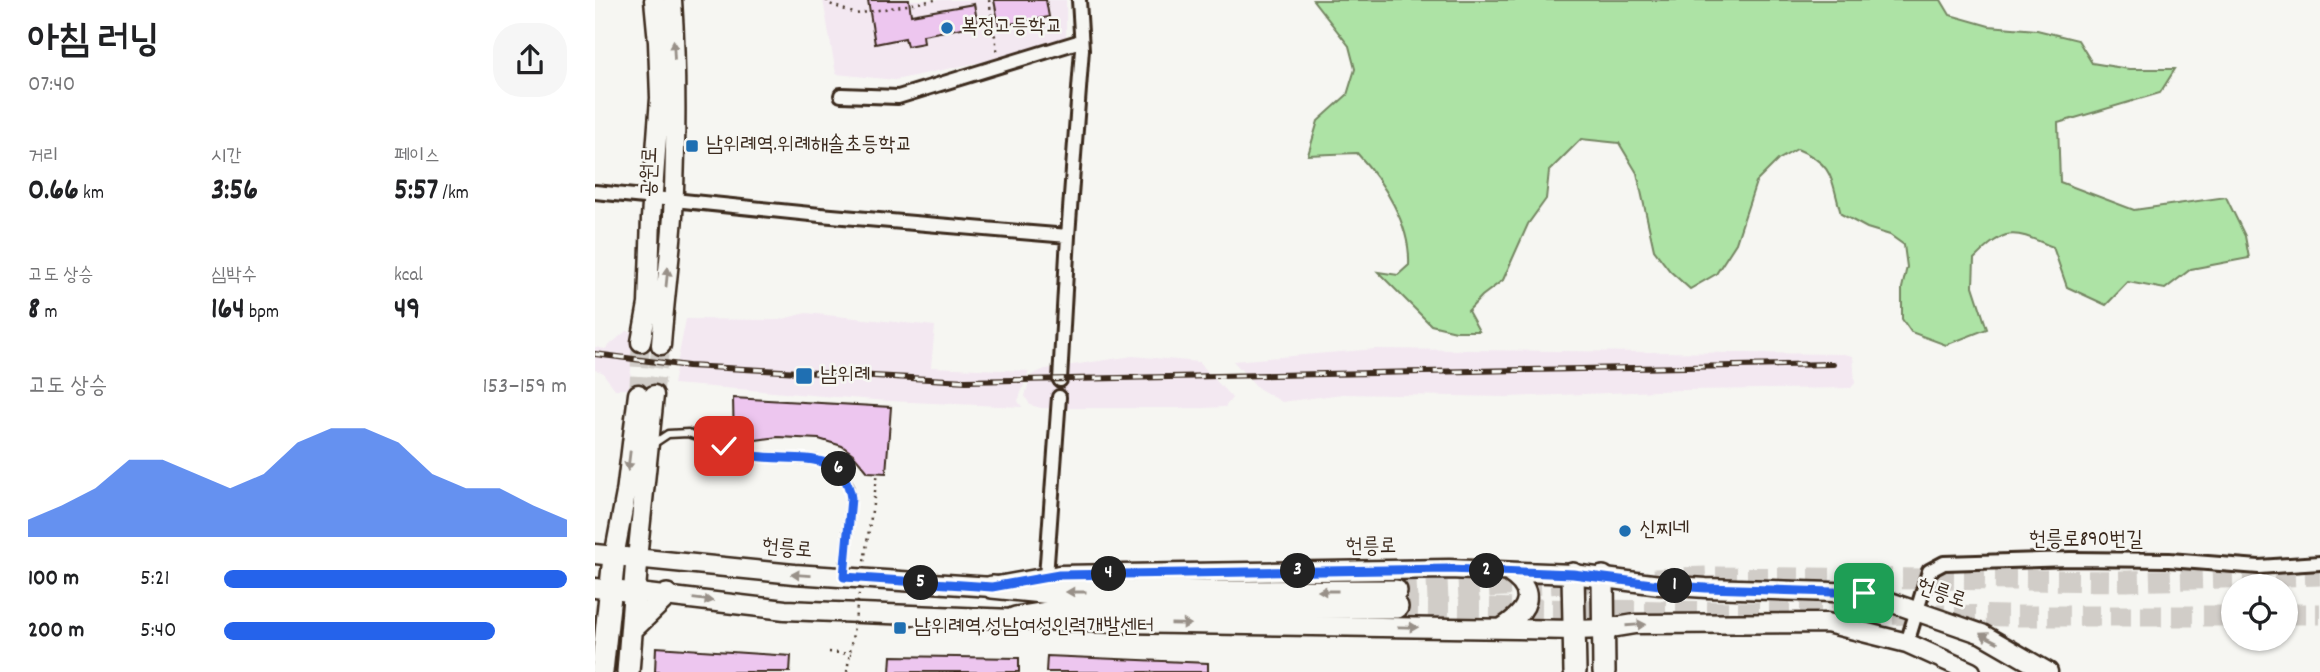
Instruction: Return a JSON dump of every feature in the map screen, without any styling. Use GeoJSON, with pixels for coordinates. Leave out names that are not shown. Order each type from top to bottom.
{"type":"FeatureCollection","features":[{"type":"Feature","properties":{"kind":"main road","name":"공원로"},"geometry":{"type":"LineString","coordinates":[[641,342],[648,303],[652,198],[660,98],[659,42],[654,0]]}},
{"type":"Feature","properties":{"kind":"main road","name":"공원로"},"geometry":{"type":"LineString","coordinates":[[661,345],[673,200],[676,87],[672,0]]}},
{"type":"Feature","properties":{"kind":"main road"},"geometry":{"type":"LineString","coordinates":[[602,672],[605,556],[626,493],[646,394],[649,447],[628,672]]}},
{"type":"Feature","properties":{"kind":"main road","name":"헌릉로"},"geometry":{"type":"LineString","coordinates":[[605,556],[794,575],[992,587],[1059,575],[1437,569],[1573,574],[1706,588],[1864,593],[1982,634],[2048,672]]}},
{"type":"Feature","properties":{"kind":"main road"},"geometry":{"type":"LineString","coordinates":[[1502,628],[1518,618],[1527,601],[1527,593],[1519,579],[1508,572]]}},
{"type":"Feature","properties":{"kind":"main road"},"geometry":{"type":"LineString","coordinates":[[1573,574],[1575,672]]}},
{"type":"Feature","properties":{"kind":"main road"},"geometry":{"type":"LineString","coordinates":[[1603,577],[1604,672]]}},
{"type":"Feature","properties":{"kind":"main road"},"geometry":{"type":"LineString","coordinates":[[992,587],[1052,593],[1397,599],[1071,609],[1015,618]]}},
{"type":"Feature","properties":{"kind":"main road"},"geometry":{"type":"LineString","coordinates":[[603,589],[785,610],[1117,624],[1604,629],[1635,624],[1827,623],[1907,643],[1971,672]]}},
{"type":"Feature","properties":{"kind":"main road"},"geometry":{"type":"LineString","coordinates":[[632,629],[667,596]]}},
{"type":"Feature","properties":{"kind":"street"},"geometry":{"type":"LineString","coordinates":[[1060,380],[1081,41],[1079,0]]}},
{"type":"Feature","properties":{"kind":"street"},"geometry":{"type":"LineString","coordinates":[[841,95],[898,97],[1081,41]]}},
{"type":"Feature","properties":{"kind":"street"},"geometry":{"type":"LineString","coordinates":[[595,192],[1068,236]]}},
{"type":"Feature","properties":{"kind":"street"},"geometry":{"type":"LineString","coordinates":[[1047,577],[1059,397]]}},
{"type":"Feature","properties":{"kind":"street","name":"헌릉로890번길"},"geometry":{"type":"LineString","coordinates":[[1907,643],[1929,571],[1944,563],[2083,559],[2169,560],[2259,567],[2320,563]]}},
{"type":"Feature","properties":{"kind":"lane"},"geometry":{"type":"LineString","coordinates":[[649,447],[668,434],[688,433],[753,456],[817,460],[838,469],[849,485],[851,498],[844,577]]}},
{"type":"Feature","properties":{"kind":"path"},"geometry":{"type":"LineString","coordinates":[[827,0],[827,3],[856,14],[935,0]]}},
{"type":"Feature","properties":{"kind":"path"},"geometry":{"type":"LineString","coordinates":[[989,0],[999,60]]}},
{"type":"Feature","properties":{"kind":"path"},"geometry":{"type":"LineString","coordinates":[[848,672],[878,472]]}},
{"type":"Feature","properties":{"kind":"path"},"geometry":{"type":"LineString","coordinates":[[829,652],[851,654]]}},
{"type":"Feature","properties":{"kind":"shaded area","name":"복정고등학교"},"geometry":{"type":"Polygon","coordinates":[[[823,0],[1066,0],[1066,44],[895,80],[836,74],[823,0]]]}},
{"type":"Feature","properties":{"kind":"shaded area"},"geometry":{"type":"Polygon","coordinates":[[[806,313],[935,326],[931,367],[1029,371],[1018,401],[1022,407],[888,401],[673,384],[686,319],[779,320],[806,313]]]}},
{"type":"Feature","properties":{"kind":"shaded area"},"geometry":{"type":"Polygon","coordinates":[[[626,331],[635,332],[629,389],[615,389],[602,372],[595,370],[595,347],[605,349],[626,331]]]}},
{"type":"Feature","properties":{"kind":"shaded area"},"geometry":{"type":"Polygon","coordinates":[[[1375,349],[1844,354],[1853,356],[1855,383],[1851,388],[1682,390],[1509,397],[1342,394],[1282,402],[1258,388],[1233,361],[1375,349]]]}},
{"type":"Feature","properties":{"kind":"shaded area"},"geometry":{"type":"Polygon","coordinates":[[[1133,356],[1199,362],[1232,398],[1225,407],[1041,408],[1030,405],[1025,396],[1031,375],[1045,369],[1133,356]]]}},
{"type":"Feature","properties":{"kind":"green space"},"geometry":{"type":"Polygon","coordinates":[[[1313,0],[1941,0],[1950,15],[1989,26],[2037,30],[2078,40],[2092,63],[2129,69],[2175,69],[2160,93],[2058,123],[2060,182],[2134,210],[2226,197],[2245,236],[2249,258],[2191,269],[2165,289],[2128,282],[2106,305],[2067,287],[2053,247],[2019,235],[2003,236],[1974,259],[1973,286],[1987,329],[1946,345],[1911,332],[1902,319],[1902,288],[1907,267],[1904,245],[1890,235],[1867,228],[1841,214],[1829,174],[1825,167],[1809,155],[1797,149],[1778,160],[1756,182],[1736,243],[1716,274],[1690,289],[1670,271],[1654,250],[1637,173],[1619,143],[1581,139],[1549,171],[1546,199],[1528,224],[1503,280],[1468,311],[1479,331],[1456,331],[1431,325],[1378,272],[1398,275],[1409,265],[1400,219],[1376,177],[1357,153],[1308,155],[1318,121],[1347,95],[1355,69],[1349,46],[1313,0]]]}},
{"type":"Feature","properties":{"kind":"building"},"geometry":{"type":"Polygon","coordinates":[[[868,0],[909,0],[911,15],[974,4],[978,25],[923,35],[924,43],[907,46],[905,38],[875,44],[868,0]]]}},
{"type":"Feature","properties":{"kind":"building"},"geometry":{"type":"Polygon","coordinates":[[[994,0],[1046,0],[1049,17],[999,26],[994,0]]]}},
{"type":"Feature","properties":{"kind":"building"},"geometry":{"type":"Polygon","coordinates":[[[733,398],[891,407],[886,473],[868,472],[853,454],[842,446],[819,439],[778,437],[734,443],[733,398]]]}},
{"type":"Feature","properties":{"kind":"building"},"geometry":{"type":"Polygon","coordinates":[[[656,647],[791,656],[790,672],[655,672],[656,647]]]}},
{"type":"Feature","properties":{"kind":"building"},"geometry":{"type":"Polygon","coordinates":[[[891,656],[1019,658],[1019,672],[890,672],[891,656]]]}},
{"type":"Feature","properties":{"kind":"building"},"geometry":{"type":"Polygon","coordinates":[[[1047,656],[1208,663],[1208,672],[1046,672],[1047,656]]]}},
{"type":"Feature","properties":{"kind":"tunnel"},"geometry":{"type":"LineString","coordinates":[[638,394],[641,342]]}},
{"type":"Feature","properties":{"kind":"tunnel"},"geometry":{"type":"LineString","coordinates":[[654,395],[661,345]]}},
{"type":"Feature","properties":{"kind":"tunnel"},"geometry":{"type":"LineString","coordinates":[[1654,579],[1707,577],[2127,581],[2320,575]]}},
{"type":"Feature","properties":{"kind":"tunnel"},"geometry":{"type":"LineString","coordinates":[[1396,591],[1590,582]]}},
{"type":"Feature","properties":{"kind":"tunnel"},"geometry":{"type":"LineString","coordinates":[[1397,607],[2014,616],[2221,616]]}},
{"type":"Feature","properties":{"kind":"tunnel"},"geometry":{"type":"LineString","coordinates":[[2298,614],[2320,614]]}},
{"type":"Feature","properties":{"kind":"railway"},"geometry":{"type":"LineString","coordinates":[[595,354],[688,366],[966,381],[1833,364]]}},
{"type":"Feature","properties":{"kind":"place","name":"복정고등학교"},"geometry":{"type":"Point","coordinates":[947,28]}},
{"type":"Feature","properties":{"kind":"place","name":"남위례역.위례해솔초등학교"},"geometry":{"type":"Point","coordinates":[692,146]}},
{"type":"Feature","properties":{"kind":"place","name":"남위례"},"geometry":{"type":"Point","coordinates":[804,376]}},
{"type":"Feature","properties":{"kind":"place","name":"신찌네"},"geometry":{"type":"Point","coordinates":[1625,531]}},
{"type":"Feature","properties":{"kind":"place","name":"남위례역.성남여성인력개발센터"},"geometry":{"type":"Point","coordinates":[900,628]}},
{"type":"Feature","properties":{"kind":"route"},"geometry":{"type":"LineString","coordinates":[[724,446],[753,456],[817,460],[838,469],[849,485],[851,498],[844,577],[992,587],[1059,575],[1449,569],[1573,574],[1706,588],[1864,593]]}}]}
